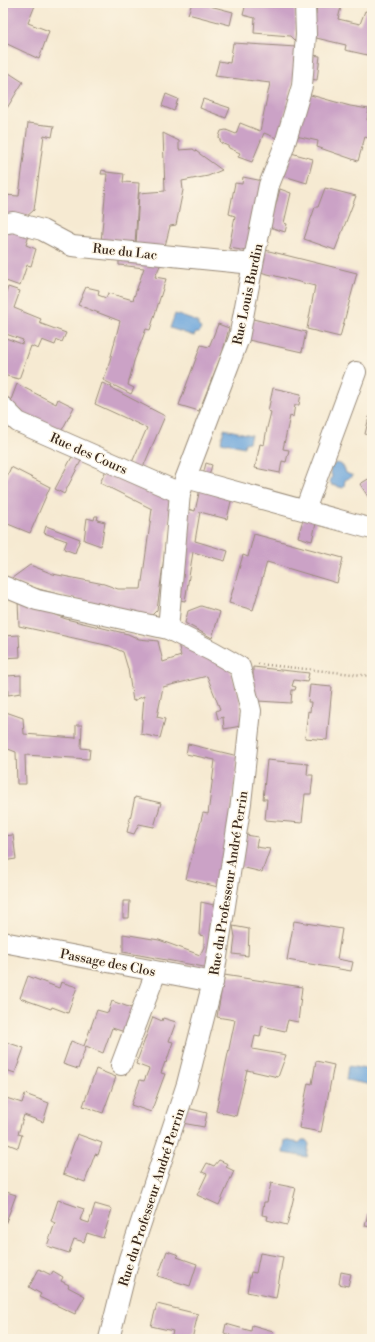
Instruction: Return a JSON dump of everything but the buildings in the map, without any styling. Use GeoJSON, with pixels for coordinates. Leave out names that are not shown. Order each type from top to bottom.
{"type":"FeatureCollection","features":[{"type":"Feature","properties":{"kind":"street","name":"Rue Louis Burdin"},"geometry":{"type":"LineString","coordinates":[[168,629],[183,485],[239,338],[269,185],[284,147],[302,86],[306,35],[305,3]]}},
{"type":"Feature","properties":{"kind":"street","name":"Rue du Lac"},"geometry":{"type":"LineString","coordinates":[[3,224],[13,222],[42,230],[72,246],[253,264]]}},
{"type":"Feature","properties":{"kind":"street"},"geometry":{"type":"LineString","coordinates":[[305,510],[356,372]]}},
{"type":"Feature","properties":{"kind":"street","name":"Rue des Cours"},"geometry":{"type":"LineString","coordinates":[[3,407],[18,422],[183,485],[305,510],[372,528]]}},
{"type":"Feature","properties":{"kind":"street","name":"Rue du Professeur André Perrin"},"geometry":{"type":"LineString","coordinates":[[3,586],[37,600],[168,629],[212,650],[240,667],[251,710],[241,803],[213,982],[187,1084],[129,1259],[108,1339]]}},
{"type":"Feature","properties":{"kind":"street","name":"Passage des Clos"},"geometry":{"type":"LineString","coordinates":[[3,942],[213,982]]}},
{"type":"Feature","properties":{"kind":"street"},"geometry":{"type":"LineString","coordinates":[[121,1065],[156,972]]}},
{"type":"Feature","properties":{"kind":"path"},"geometry":{"type":"LineString","coordinates":[[230,661],[372,676]]}},
{"type":"Feature","properties":{"kind":"water"},"geometry":{"type":"Polygon","coordinates":[[[175,314],[198,322],[198,326],[201,328],[199,333],[196,333],[194,336],[170,328],[175,314]]]}},
{"type":"Feature","properties":{"kind":"water"},"geometry":{"type":"Polygon","coordinates":[[[224,429],[251,435],[249,442],[245,443],[244,447],[221,442],[224,429]]]}},
{"type":"Feature","properties":{"kind":"water"},"geometry":{"type":"Polygon","coordinates":[[[336,463],[343,466],[346,473],[353,476],[345,480],[343,488],[332,485],[330,482],[332,476],[330,467],[336,463]]]}},
{"type":"Feature","properties":{"kind":"water"},"geometry":{"type":"Polygon","coordinates":[[[348,1066],[372,1070],[372,1085],[346,1080],[348,1066]]]}},
{"type":"Feature","properties":{"kind":"water"},"geometry":{"type":"Polygon","coordinates":[[[285,1140],[299,1143],[302,1140],[306,1140],[309,1144],[307,1157],[283,1153],[285,1140]]]}}]}
